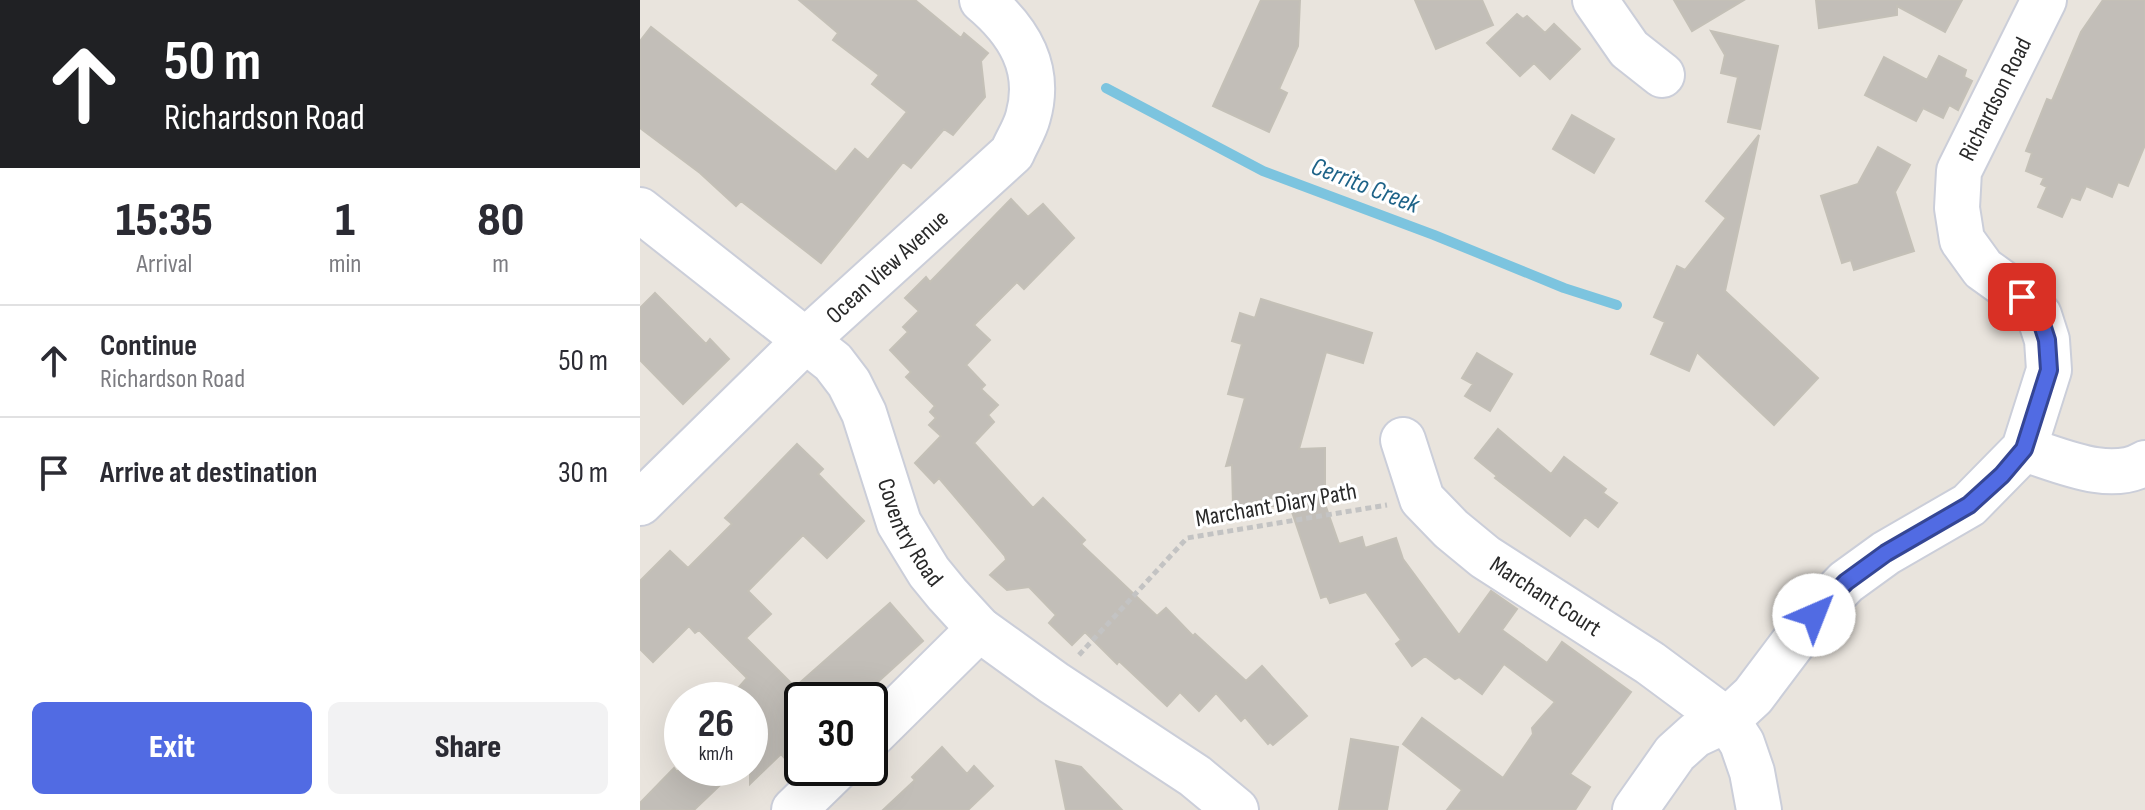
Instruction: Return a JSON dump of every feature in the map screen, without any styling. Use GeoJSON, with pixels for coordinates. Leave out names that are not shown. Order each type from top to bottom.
{"type":"FeatureCollection","features":[{"type":"Feature","properties":{"kind":"street","name":"Ocean View Avenue"},"geometry":{"type":"LineString","coordinates":[[640,503],[805,341],[1012,153],[1029,116],[1032,75],[1021,41],[1004,19],[982,0]]}},
{"type":"Feature","properties":{"kind":"street"},"geometry":{"type":"LineString","coordinates":[[1595,0],[1629,49],[1662,75]]}},
{"type":"Feature","properties":{"kind":"street","name":"Richardson Road"},"geometry":{"type":"LineString","coordinates":[[2024,449],[2049,370],[2047,340],[2039,315],[2022,297],[1983,269],[1962,240],[1957,208],[1959,171],[2044,0]]}},
{"type":"Feature","properties":{"kind":"street","name":"Coventry Road"},"geometry":{"type":"LineString","coordinates":[[640,210],[833,362],[849,383],[864,413],[899,523],[929,572],[979,629],[1054,683],[1195,776],[1236,810]]}},
{"type":"Feature","properties":{"kind":"street","name":"Marchant Court"},"geometry":{"type":"LineString","coordinates":[[1403,440],[1422,499],[1451,529],[1485,557],[1650,663],[1727,720]]}},
{"type":"Feature","properties":{"kind":"street"},"geometry":{"type":"LineString","coordinates":[[1635,810],[1675,753],[1695,735],[1727,720],[1753,696],[1814,615],[1846,582],[1886,553],[1969,505],[2002,475],[2024,449],[2103,472],[2132,471],[2145,463]]}},
{"type":"Feature","properties":{"kind":"street"},"geometry":{"type":"LineString","coordinates":[[888,719],[979,629]]}},
{"type":"Feature","properties":{"kind":"street"},"geometry":{"type":"LineString","coordinates":[[1727,720],[1742,743],[1752,772],[1759,810]]}},
{"type":"Feature","properties":{"kind":"street"},"geometry":{"type":"LineString","coordinates":[[794,810],[819,786]]}},
{"type":"Feature","properties":{"kind":"path","name":"Marchant Diary Path"},"geometry":{"type":"LineString","coordinates":[[1054,683],[1187,538],[1422,499]]}},
{"type":"Feature","properties":{"kind":"building"},"geometry":{"type":"Polygon","coordinates":[[[799,0],[915,0],[961,38],[964,33],[988,53],[981,61],[985,97],[953,135],[944,129],[911,168],[903,162],[821,263],[741,201],[736,206],[700,173],[640,128],[640,41],[651,27],[836,172],[855,149],[868,160],[907,112],[872,84],[879,75],[833,40],[838,33],[799,0]]]}},
{"type":"Feature","properties":{"kind":"building"},"geometry":{"type":"Polygon","coordinates":[[[1261,0],[1300,0],[1298,46],[1279,89],[1287,93],[1269,132],[1213,106],[1261,0]]]}},
{"type":"Feature","properties":{"kind":"building"},"geometry":{"type":"Polygon","coordinates":[[[1415,0],[1482,0],[1493,25],[1436,49],[1415,0]]]}},
{"type":"Feature","properties":{"kind":"building"},"geometry":{"type":"Polygon","coordinates":[[[1674,0],[1744,0],[1692,31],[1674,0]]]}},
{"type":"Feature","properties":{"kind":"building"},"geometry":{"type":"Polygon","coordinates":[[[1816,0],[1962,0],[1945,32],[1897,6],[1897,15],[1819,28],[1816,0]]]}},
{"type":"Feature","properties":{"kind":"building"},"geometry":{"type":"Polygon","coordinates":[[[2103,0],[2145,0],[2145,145],[2128,186],[2118,182],[2112,197],[2086,186],[2080,200],[2071,197],[2062,217],[2038,207],[2047,187],[2041,184],[2044,178],[2026,171],[2032,153],[2026,151],[2047,99],[2052,101],[2081,32],[2103,0]]]}},
{"type":"Feature","properties":{"kind":"building"},"geometry":{"type":"Polygon","coordinates":[[[1517,14],[1523,19],[1527,16],[1545,33],[1554,24],[1580,49],[1550,79],[1534,63],[1520,76],[1487,43],[1517,14]]]}},
{"type":"Feature","properties":{"kind":"building"},"geometry":{"type":"Polygon","coordinates":[[[1711,31],[1778,46],[1760,129],[1728,122],[1738,77],[1721,73],[1725,55],[1711,31]]]}},
{"type":"Feature","properties":{"kind":"building"},"geometry":{"type":"Polygon","coordinates":[[[1939,56],[1966,70],[1964,77],[1972,81],[1958,110],[1949,105],[1943,118],[1923,108],[1916,121],[1865,95],[1884,57],[1927,80],[1939,56]]]}},
{"type":"Feature","properties":{"kind":"building"},"geometry":{"type":"Polygon","coordinates":[[[1572,115],[1614,139],[1594,173],[1553,149],[1572,115]]]}},
{"type":"Feature","properties":{"kind":"building"},"geometry":{"type":"Polygon","coordinates":[[[1759,135],[1725,291],[1818,378],[1774,425],[1697,352],[1689,371],[1651,354],[1665,322],[1654,317],[1677,266],[1685,270],[1726,218],[1706,201],[1759,135]]]}},
{"type":"Feature","properties":{"kind":"building"},"geometry":{"type":"Polygon","coordinates":[[[1878,147],[1910,165],[1895,192],[1914,251],[1854,270],[1851,260],[1842,263],[1821,196],[1858,184],[1878,147]]]}},
{"type":"Feature","properties":{"kind":"building"},"geometry":{"type":"Polygon","coordinates":[[[1011,199],[1028,217],[1043,204],[1074,238],[1024,289],[1017,282],[974,325],[990,340],[966,365],[985,385],[981,389],[998,405],[988,415],[994,422],[974,443],[1033,508],[1043,498],[1085,540],[1081,544],[1157,616],[1166,608],[1193,636],[1195,634],[1246,681],[1262,666],[1307,716],[1273,745],[1268,744],[1245,717],[1241,721],[1216,693],[1199,711],[1180,692],[1167,706],[1085,632],[1072,645],[1049,623],[1056,615],[1029,587],[1007,590],[990,575],[1006,560],[1005,556],[939,478],[934,483],[915,463],[941,436],[929,425],[936,418],[930,412],[935,406],[906,377],[911,372],[890,350],[908,332],[903,327],[919,311],[905,298],[926,277],[930,282],[1011,199]]]}},
{"type":"Feature","properties":{"kind":"building"},"geometry":{"type":"Polygon","coordinates":[[[655,293],[706,344],[710,339],[729,359],[683,404],[640,360],[640,308],[655,293]]]}},
{"type":"Feature","properties":{"kind":"building"},"geometry":{"type":"Polygon","coordinates":[[[1261,299],[1372,333],[1363,363],[1326,352],[1299,449],[1325,448],[1325,504],[1339,544],[1362,537],[1365,548],[1396,538],[1403,559],[1459,635],[1491,591],[1517,609],[1502,630],[1547,663],[1562,642],[1631,692],[1570,774],[1590,787],[1575,810],[1447,810],[1462,790],[1403,744],[1422,718],[1503,778],[1533,734],[1532,728],[1555,702],[1504,664],[1482,694],[1459,677],[1455,679],[1425,656],[1412,666],[1396,644],[1401,640],[1366,592],[1330,603],[1327,596],[1321,598],[1290,506],[1233,506],[1232,465],[1226,466],[1245,398],[1228,394],[1242,344],[1232,341],[1240,313],[1255,318],[1261,299]]]}},
{"type":"Feature","properties":{"kind":"building"},"geometry":{"type":"Polygon","coordinates":[[[1477,353],[1512,374],[1490,411],[1465,396],[1473,384],[1462,378],[1477,353]]]}},
{"type":"Feature","properties":{"kind":"building"},"geometry":{"type":"Polygon","coordinates":[[[1498,429],[1551,474],[1564,457],[1606,489],[1603,493],[1617,503],[1598,527],[1585,517],[1570,536],[1495,478],[1497,476],[1475,458],[1498,429]]]}},
{"type":"Feature","properties":{"kind":"building"},"geometry":{"type":"Polygon","coordinates":[[[797,444],[823,469],[818,474],[864,521],[827,558],[803,535],[748,591],[771,614],[746,638],[790,682],[784,682],[784,757],[781,754],[768,767],[768,682],[743,682],[747,678],[699,630],[695,633],[689,626],[653,662],[640,649],[640,581],[670,551],[688,568],[732,524],[725,518],[797,444]]]}},
{"type":"Feature","properties":{"kind":"building"},"geometry":{"type":"Polygon","coordinates":[[[890,603],[923,641],[878,682],[801,682],[890,603]]]}},
{"type":"Feature","properties":{"kind":"building"},"geometry":{"type":"Polygon","coordinates":[[[1351,739],[1398,747],[1387,810],[1339,810],[1351,739]]]}},
{"type":"Feature","properties":{"kind":"building"},"geometry":{"type":"Polygon","coordinates":[[[942,747],[967,774],[974,766],[993,786],[968,810],[883,810],[915,780],[912,777],[942,747]]]}},
{"type":"Feature","properties":{"kind":"building"},"geometry":{"type":"Polygon","coordinates":[[[1056,761],[1081,767],[1122,810],[1066,810],[1056,761]]]}},
{"type":"Feature","properties":{"kind":"building"},"geometry":{"type":"Polygon","coordinates":[[[664,778],[664,786],[719,786],[694,810],[640,810],[640,803],[664,778]]]}},
{"type":"Feature","properties":{"kind":"waterway","name":"Cerrito Creek"},"geometry":{"type":"LineString","coordinates":[[1106,88],[1263,171],[1564,288],[1617,305]]}},
{"type":"Feature","properties":{"kind":"route"},"geometry":{"type":"LineString","coordinates":[[1814,615],[1846,582],[1886,553],[1969,505],[2002,475],[2024,449],[2049,370],[2047,340],[2039,315],[2022,297]]}}]}
